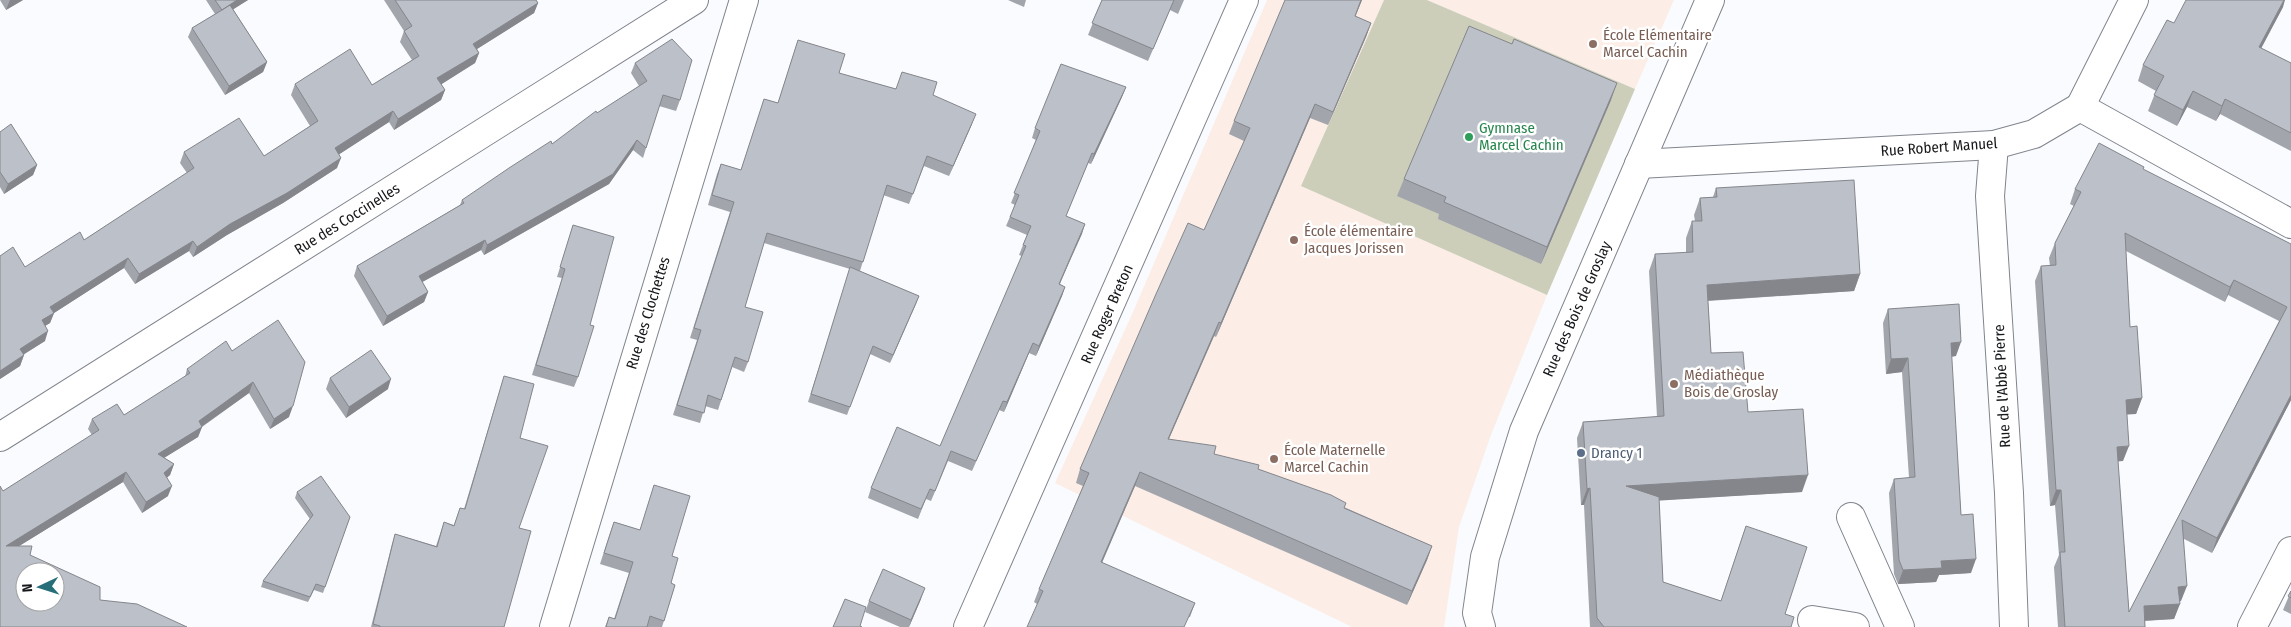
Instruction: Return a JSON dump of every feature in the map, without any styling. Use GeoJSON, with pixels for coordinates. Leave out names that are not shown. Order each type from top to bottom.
{"type":"FeatureCollection","features":[{"type":"Feature","properties":{"kind":"street","name":"Rue des Coccinelles"},"geometry":{"type":"LineString","coordinates":[[0,437],[694,0]]}},
{"type":"Feature","properties":{"kind":"street","name":"Rue des Clochettes"},"geometry":{"type":"LineString","coordinates":[[554,627],[744,0]]}},
{"type":"Feature","properties":{"kind":"street","name":"Rue Roger Breton"},"geometry":{"type":"LineString","coordinates":[[968,627],[1244,0]]}},
{"type":"Feature","properties":{"kind":"street","name":"Rue des Bois de Groslay"},"geometry":{"type":"LineString","coordinates":[[1476,622],[1485,557],[1524,431],[1624,204],[1639,164],[1710,0]]}},
{"type":"Feature","properties":{"kind":"street"},"geometry":{"type":"LineString","coordinates":[[2134,0],[2080,107],[2291,224]]}},
{"type":"Feature","properties":{"kind":"street","name":"Rue Robert Manuel"},"geometry":{"type":"LineString","coordinates":[[1639,164],[1994,145],[2034,134],[2080,107]]}},
{"type":"Feature","properties":{"kind":"street","name":"Rue de l'Abbé Pierre"},"geometry":{"type":"LineString","coordinates":[[1994,145],[1990,196],[2008,483],[2014,627]]}},
{"type":"Feature","properties":{"kind":"street"},"geometry":{"type":"LineString","coordinates":[[1851,517],[1900,627]]}},
{"type":"Feature","properties":{"kind":"street"},"geometry":{"type":"LineString","coordinates":[[2252,627],[2291,551]]}},
{"type":"Feature","properties":{"kind":"street"},"geometry":{"type":"LineString","coordinates":[[1812,620],[1855,627]]}},
{"type":"Feature","properties":{"kind":"shaded area"},"geometry":{"type":"Polygon","coordinates":[[[1267,0],[1384,0],[1302,186],[1547,295],[1491,435],[1459,527],[1444,627],[1352,627],[1055,483],[1133,312],[1267,0]]]}},
{"type":"Feature","properties":{"kind":"shaded area","name":"École Elémentaire Marcel Cachin"},"geometry":{"type":"Polygon","coordinates":[[[1427,0],[1674,0],[1635,89],[1427,0]]]}},
{"type":"Feature","properties":{"kind":"green space","name":"Gymnase Marcel Cachin"},"geometry":{"type":"Polygon","coordinates":[[[1384,0],[1427,0],[1635,89],[1547,295],[1301,186],[1384,0]]]}},
{"type":"Feature","properties":{"kind":"building"},"geometry":{"type":"Polygon","coordinates":[[[215,0],[237,0],[222,10],[215,0]]]}},
{"type":"Feature","properties":{"kind":"building"},"geometry":{"type":"Polygon","coordinates":[[[395,0],[536,0],[538,3],[473,44],[479,53],[437,78],[445,90],[398,119],[393,111],[335,148],[341,158],[287,193],[230,224],[197,247],[193,241],[139,274],[128,258],[50,307],[54,313],[42,320],[48,331],[20,349],[24,355],[0,371],[0,256],[13,247],[25,267],[80,232],[84,240],[194,168],[184,152],[239,118],[264,156],[318,121],[295,84],[350,49],[372,85],[419,56],[404,31],[412,26],[395,0]]]}},
{"type":"Feature","properties":{"kind":"building"},"geometry":{"type":"Polygon","coordinates":[[[1102,0],[1174,0],[1153,49],[1092,23],[1102,0]]]}},
{"type":"Feature","properties":{"kind":"building"},"geometry":{"type":"Polygon","coordinates":[[[1285,0],[1361,0],[1355,16],[1371,23],[1333,112],[1315,104],[1221,323],[1219,322],[1168,439],[1216,446],[1214,454],[1259,465],[1258,469],[1331,495],[1346,503],[1344,508],[1432,546],[1412,591],[1140,472],[1101,562],[1195,603],[1184,627],[1027,627],[1043,591],[1039,589],[1089,473],[1080,469],[1156,294],[1188,223],[1204,230],[1250,128],[1234,121],[1285,0]]]}},
{"type":"Feature","properties":{"kind":"building"},"geometry":{"type":"Polygon","coordinates":[[[2186,0],[2284,0],[2259,47],[2291,63],[2291,133],[2225,99],[2222,106],[2193,91],[2183,110],[2154,95],[2164,76],[2143,65],[2167,20],[2174,23],[2186,0]]]}},
{"type":"Feature","properties":{"kind":"building"},"geometry":{"type":"Polygon","coordinates":[[[230,5],[267,62],[229,86],[192,28],[230,5]]]}},
{"type":"Feature","properties":{"kind":"building"},"geometry":{"type":"Polygon","coordinates":[[[1469,26],[1512,44],[1514,39],[1617,83],[1547,247],[1444,202],[1446,197],[1404,179],[1469,26]]]}},
{"type":"Feature","properties":{"kind":"building"},"geometry":{"type":"Polygon","coordinates":[[[672,39],[692,60],[680,100],[663,95],[646,148],[637,140],[613,174],[487,245],[485,240],[419,276],[428,292],[387,316],[357,266],[464,203],[462,200],[509,168],[551,141],[552,144],[596,111],[597,113],[647,81],[635,63],[672,39]]]}},
{"type":"Feature","properties":{"kind":"building"},"geometry":{"type":"Polygon","coordinates":[[[798,40],[845,54],[839,73],[896,89],[902,72],[937,82],[933,95],[976,114],[953,166],[927,156],[913,194],[887,185],[863,262],[767,233],[745,307],[763,312],[748,362],[735,357],[721,400],[708,395],[704,413],[677,405],[701,330],[694,328],[734,202],[712,195],[721,164],[741,170],[764,99],[778,103],[798,40]]]}},
{"type":"Feature","properties":{"kind":"building"},"geometry":{"type":"Polygon","coordinates":[[[1061,64],[1126,87],[1094,154],[1092,153],[1066,216],[1085,224],[1059,284],[1065,287],[1039,346],[1033,343],[1007,402],[1003,401],[976,461],[951,451],[935,491],[930,489],[921,509],[871,488],[897,427],[940,446],[1026,246],[1023,245],[1031,226],[1010,217],[1019,195],[1014,193],[1040,131],[1035,128],[1061,64]]]}},
{"type":"Feature","properties":{"kind":"building"},"geometry":{"type":"Polygon","coordinates":[[[11,124],[37,165],[8,184],[0,172],[0,132],[11,124]]]}},
{"type":"Feature","properties":{"kind":"building"},"geometry":{"type":"Polygon","coordinates":[[[2099,143],[2144,167],[2143,169],[2291,244],[2291,395],[2217,538],[2182,520],[2187,586],[2178,587],[2180,604],[2144,606],[2145,627],[2065,627],[2060,552],[2065,552],[2061,490],[2056,490],[2041,266],[2056,265],[2055,243],[2081,192],[2075,189],[2099,143]],[[2125,233],[2130,327],[2137,326],[2142,398],[2126,400],[2129,446],[2117,447],[2129,612],[2287,307],[2234,280],[2230,287],[2125,233]]]}},
{"type":"Feature","properties":{"kind":"building"},"geometry":{"type":"Polygon","coordinates":[[[1854,180],[1860,274],[1707,285],[1711,353],[1743,352],[1748,412],[1803,409],[1808,475],[1626,486],[1659,497],[1663,582],[1721,601],[1746,526],[1807,547],[1785,614],[1794,617],[1791,627],[1604,627],[1597,618],[1590,488],[1587,489],[1583,422],[1664,416],[1655,254],[1693,252],[1692,221],[1702,221],[1700,198],[1717,197],[1716,188],[1854,180]]]}},
{"type":"Feature","properties":{"kind":"building"},"geometry":{"type":"Polygon","coordinates":[[[573,225],[614,237],[590,325],[594,326],[578,377],[536,365],[565,269],[560,267],[573,225]]]}},
{"type":"Feature","properties":{"kind":"building"},"geometry":{"type":"Polygon","coordinates":[[[850,267],[919,296],[893,355],[873,346],[850,407],[811,394],[850,267]]]}},
{"type":"Feature","properties":{"kind":"building"},"geometry":{"type":"Polygon","coordinates":[[[1959,304],[1961,342],[1951,343],[1961,515],[1973,514],[1976,559],[1941,561],[1942,568],[1903,570],[1899,560],[1894,479],[1915,477],[1908,358],[1891,359],[1888,309],[1959,304]]]}},
{"type":"Feature","properties":{"kind":"building"},"geometry":{"type":"Polygon","coordinates":[[[278,320],[305,362],[293,406],[274,419],[253,382],[199,421],[202,427],[158,454],[174,464],[164,473],[172,486],[146,502],[126,472],[6,546],[32,546],[30,555],[45,562],[15,562],[15,612],[65,612],[65,571],[100,587],[100,600],[137,604],[187,627],[0,627],[0,486],[3,491],[99,430],[92,419],[117,404],[124,415],[190,373],[187,369],[226,341],[232,351],[278,320]]]}},
{"type":"Feature","properties":{"kind":"building"},"geometry":{"type":"Polygon","coordinates":[[[371,350],[391,379],[349,407],[330,378],[371,350]]]}},
{"type":"Feature","properties":{"kind":"building"},"geometry":{"type":"Polygon","coordinates":[[[504,376],[534,384],[520,438],[548,446],[519,528],[531,531],[504,627],[380,627],[373,624],[395,534],[437,547],[444,522],[454,526],[460,508],[465,509],[504,376]]]}},
{"type":"Feature","properties":{"kind":"building"},"geometry":{"type":"Polygon","coordinates":[[[321,476],[350,517],[325,587],[316,584],[310,597],[263,581],[313,515],[297,492],[321,476]]]}},
{"type":"Feature","properties":{"kind":"building"},"geometry":{"type":"Polygon","coordinates":[[[654,485],[690,496],[672,556],[678,558],[671,583],[675,585],[664,621],[650,616],[647,627],[606,627],[609,617],[615,619],[633,562],[604,553],[614,522],[640,530],[654,485]]]}},
{"type":"Feature","properties":{"kind":"building"},"geometry":{"type":"Polygon","coordinates":[[[883,569],[925,588],[911,620],[869,601],[883,569]]]}},
{"type":"Feature","properties":{"kind":"building"},"geometry":{"type":"Polygon","coordinates":[[[845,599],[866,607],[860,626],[862,627],[833,627],[845,599]]]}},
{"type":"Feature","properties":{"kind":"place","name":"École Elémentaire Marcel Cachin"},"geometry":{"type":"Point","coordinates":[1593,44]}},
{"type":"Feature","properties":{"kind":"place","name":"Gymnase Marcel Cachin"},"geometry":{"type":"Point","coordinates":[1469,137]}},
{"type":"Feature","properties":{"kind":"place","name":"École élémentaire Jacques Jorissen"},"geometry":{"type":"Point","coordinates":[1294,240]}},
{"type":"Feature","properties":{"kind":"place","name":"Médiathèque Bois de Groslay"},"geometry":{"type":"Point","coordinates":[1674,384]}},
{"type":"Feature","properties":{"kind":"place","name":"Drancy 1"},"geometry":{"type":"Point","coordinates":[1581,453]}},
{"type":"Feature","properties":{"kind":"place","name":"École Maternelle Marcel Cachin"},"geometry":{"type":"Point","coordinates":[1274,459]}}]}
